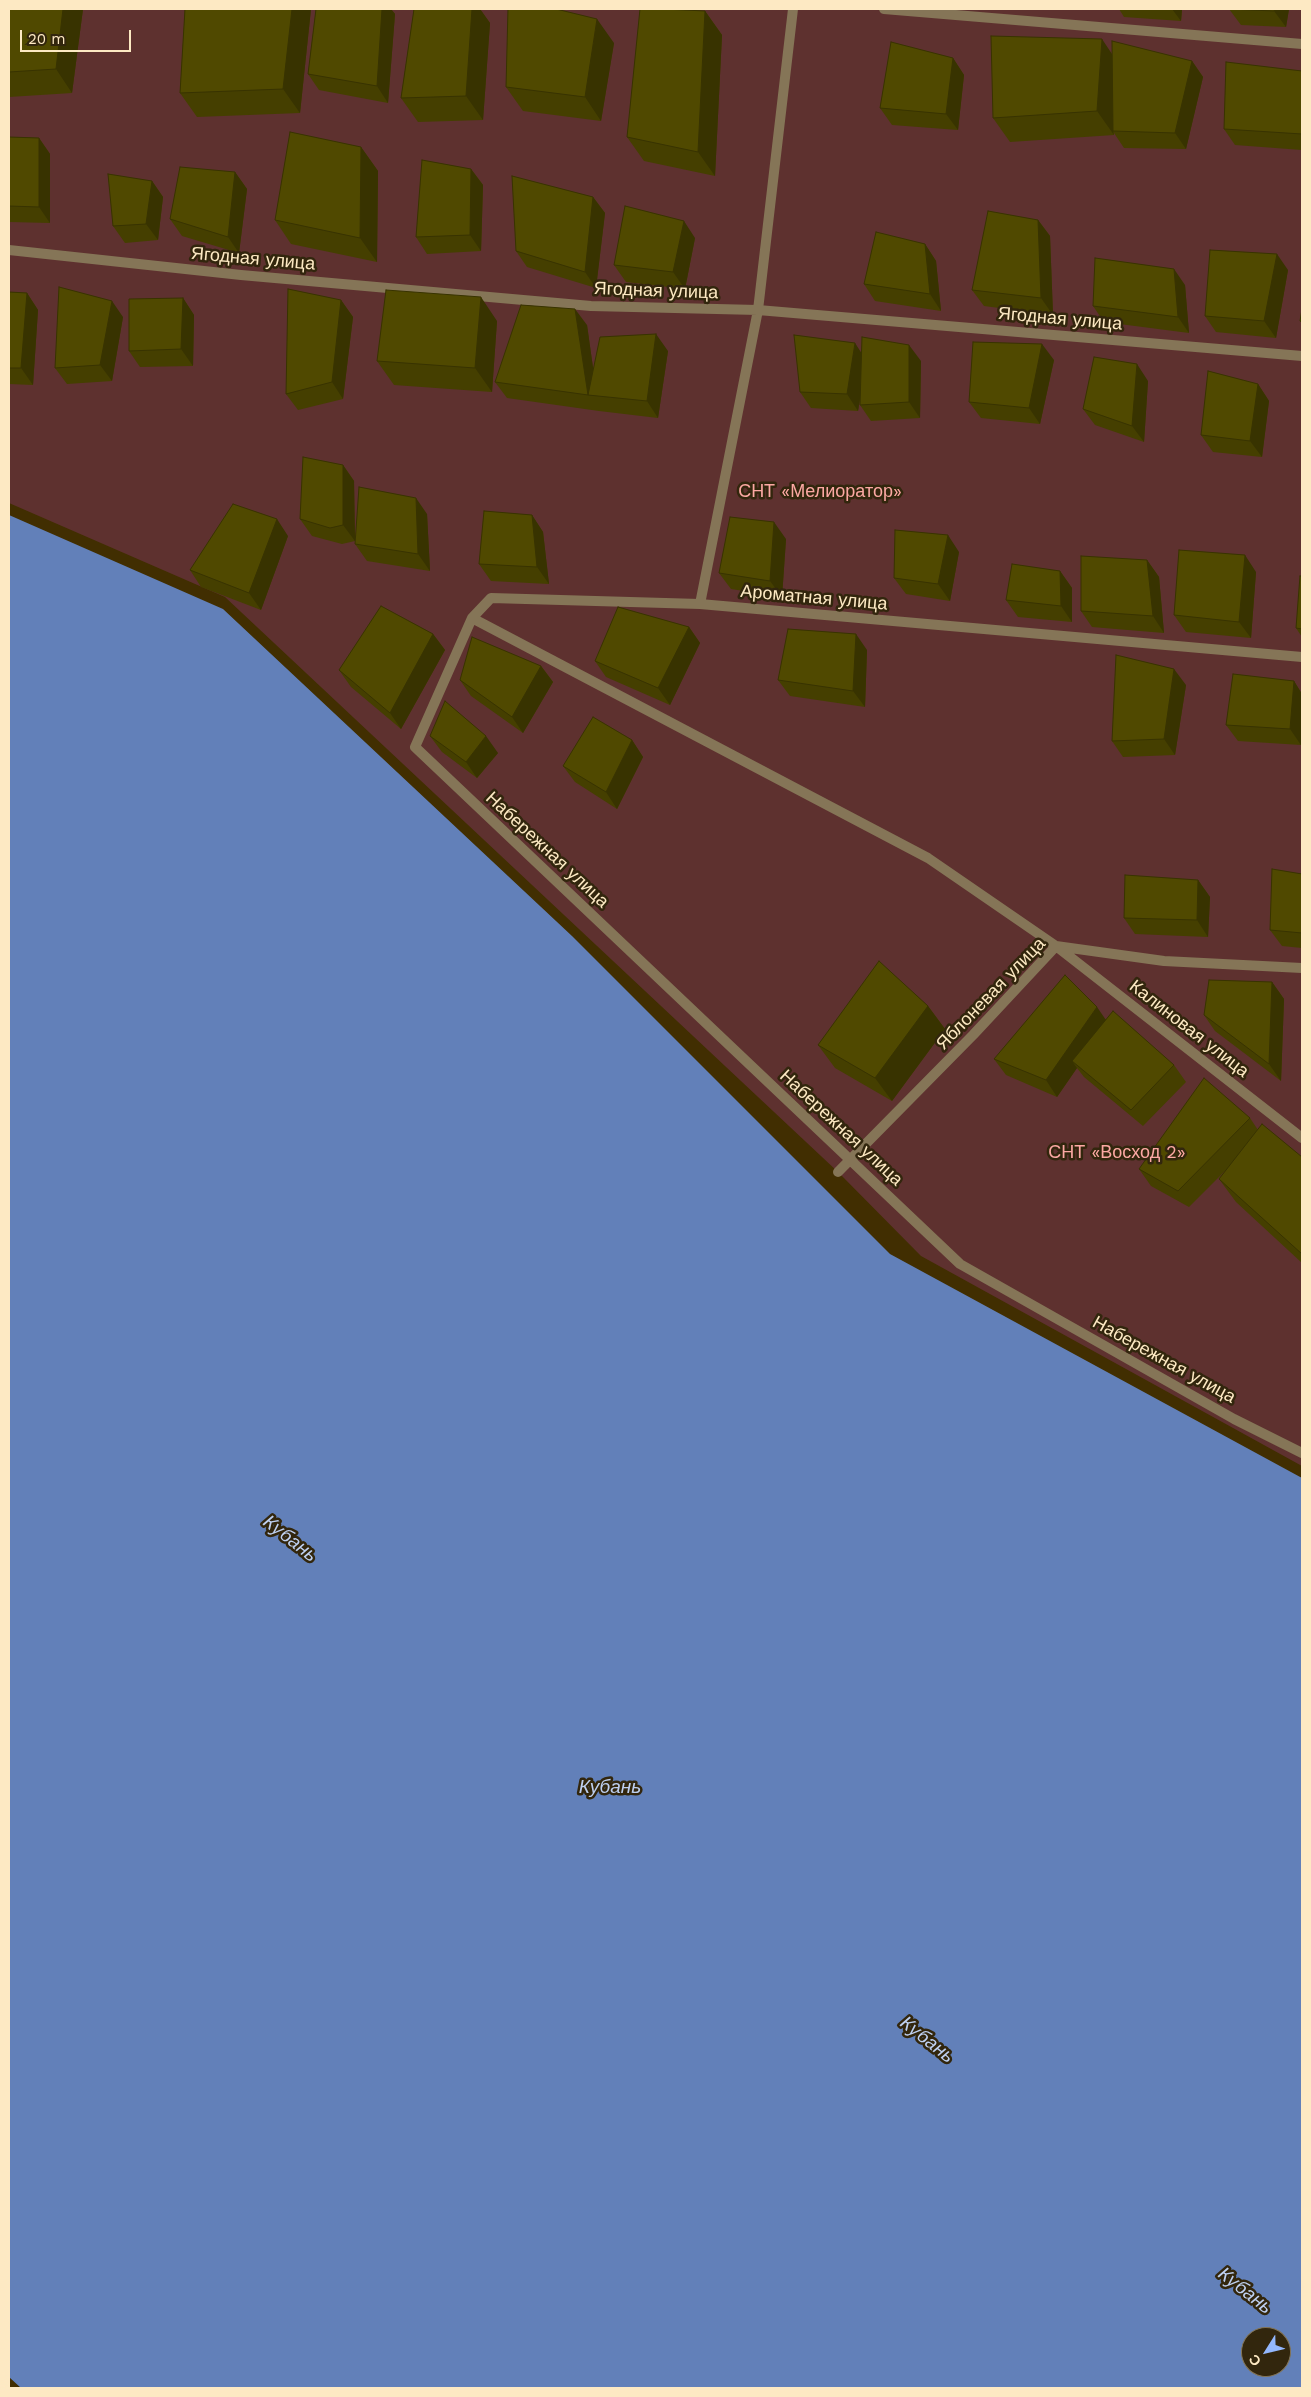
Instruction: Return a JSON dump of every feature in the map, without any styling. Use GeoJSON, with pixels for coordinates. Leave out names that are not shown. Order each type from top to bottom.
{"type":"FeatureCollection","features":[{"type":"Feature","properties":{"kind":"street"},"geometry":{"type":"LineString","coordinates":[[700,604],[758,310],[793,9]]}},
{"type":"Feature","properties":{"kind":"street"},"geometry":{"type":"LineString","coordinates":[[884,9],[1302,44]]}},
{"type":"Feature","properties":{"kind":"street","name":"Ягодная улица"},"geometry":{"type":"LineString","coordinates":[[9,250],[241,275],[591,306],[758,310],[1302,356]]}},
{"type":"Feature","properties":{"kind":"street","name":"Ароматная улица"},"geometry":{"type":"LineString","coordinates":[[415,747],[472,618],[491,598],[700,604],[1302,657]]}},
{"type":"Feature","properties":{"kind":"street","name":"Калиновая улица"},"geometry":{"type":"LineString","coordinates":[[472,618],[928,858],[1056,946],[1302,1138]]}},
{"type":"Feature","properties":{"kind":"street","name":"Набережная улица"},"geometry":{"type":"LineString","coordinates":[[415,747],[960,1264],[1234,1419],[1302,1453]]}},
{"type":"Feature","properties":{"kind":"street","name":"Яблоневая улица"},"geometry":{"type":"LineString","coordinates":[[838,1172],[974,1035],[1056,946],[1164,961],[1302,968]]}},
{"type":"Feature","properties":{"kind":"green space","name":"СНТ «Мелиоратор»"},"geometry":{"type":"Polygon","coordinates":[[[9,9],[1302,9],[1302,1466],[921,1256],[838,1172],[225,597],[9,503],[9,9]]]}},
{"type":"Feature","properties":{"kind":"water","name":"Кубань"},"geometry":{"type":"Polygon","coordinates":[[[9,515],[223,609],[572,936],[890,1254],[1302,1478],[1302,2388],[21,2388],[9,2377],[9,515]]]}},
{"type":"Feature","properties":{"kind":"building"},"geometry":{"type":"Polygon","coordinates":[[[9,9],[63,9],[56,69],[9,72],[9,9]]]}},
{"type":"Feature","properties":{"kind":"building"},"geometry":{"type":"Polygon","coordinates":[[[185,9],[292,9],[283,89],[180,93],[185,9]]]}},
{"type":"Feature","properties":{"kind":"building"},"geometry":{"type":"Polygon","coordinates":[[[316,9],[382,9],[377,86],[308,74],[316,9]]]}},
{"type":"Feature","properties":{"kind":"building"},"geometry":{"type":"Polygon","coordinates":[[[414,9],[472,9],[466,96],[401,98],[414,9]]]}},
{"type":"Feature","properties":{"kind":"building"},"geometry":{"type":"Polygon","coordinates":[[[508,9],[556,9],[597,19],[585,97],[506,87],[508,9]]]}},
{"type":"Feature","properties":{"kind":"building"},"geometry":{"type":"Polygon","coordinates":[[[640,9],[705,11],[698,152],[627,137],[640,9]]]}},
{"type":"Feature","properties":{"kind":"building"},"geometry":{"type":"Polygon","coordinates":[[[1229,9],[1275,9],[1274,11],[1229,9]]]}},
{"type":"Feature","properties":{"kind":"building"},"geometry":{"type":"Polygon","coordinates":[[[991,36],[1102,39],[1097,111],[993,118],[991,36]]]}},
{"type":"Feature","properties":{"kind":"building"},"geometry":{"type":"Polygon","coordinates":[[[1112,41],[1192,61],[1175,133],[1113,131],[1112,41]]]}},
{"type":"Feature","properties":{"kind":"building"},"geometry":{"type":"Polygon","coordinates":[[[891,42],[953,58],[946,114],[880,108],[891,42]]]}},
{"type":"Feature","properties":{"kind":"building"},"geometry":{"type":"Polygon","coordinates":[[[1226,62],[1302,71],[1302,134],[1224,129],[1226,62]]]}},
{"type":"Feature","properties":{"kind":"building"},"geometry":{"type":"Polygon","coordinates":[[[290,132],[361,147],[360,238],[275,220],[290,132]]]}},
{"type":"Feature","properties":{"kind":"building"},"geometry":{"type":"Polygon","coordinates":[[[9,137],[39,138],[39,207],[9,206],[9,137]]]}},
{"type":"Feature","properties":{"kind":"building"},"geometry":{"type":"Polygon","coordinates":[[[422,160],[471,169],[470,235],[416,237],[422,160]]]}},
{"type":"Feature","properties":{"kind":"building"},"geometry":{"type":"Polygon","coordinates":[[[180,167],[235,172],[228,237],[170,219],[180,167]]]}},
{"type":"Feature","properties":{"kind":"building"},"geometry":{"type":"Polygon","coordinates":[[[108,174],[152,181],[146,224],[113,226],[108,174]]]}},
{"type":"Feature","properties":{"kind":"building"},"geometry":{"type":"Polygon","coordinates":[[[512,176],[593,197],[585,272],[516,251],[512,176]]]}},
{"type":"Feature","properties":{"kind":"building"},"geometry":{"type":"Polygon","coordinates":[[[625,206],[684,221],[673,272],[614,265],[625,206]]]}},
{"type":"Feature","properties":{"kind":"building"},"geometry":{"type":"Polygon","coordinates":[[[988,211],[1038,220],[1041,298],[972,290],[988,211]]]}},
{"type":"Feature","properties":{"kind":"building"},"geometry":{"type":"Polygon","coordinates":[[[876,232],[925,244],[930,294],[864,284],[876,232]]]}},
{"type":"Feature","properties":{"kind":"building"},"geometry":{"type":"Polygon","coordinates":[[[1210,250],[1277,254],[1264,321],[1205,316],[1210,250]]]}},
{"type":"Feature","properties":{"kind":"building"},"geometry":{"type":"Polygon","coordinates":[[[1095,258],[1174,269],[1178,317],[1093,306],[1095,258]]]}},
{"type":"Feature","properties":{"kind":"building"},"geometry":{"type":"Polygon","coordinates":[[[59,287],[112,301],[100,365],[55,368],[59,287]]]}},
{"type":"Feature","properties":{"kind":"building"},"geometry":{"type":"Polygon","coordinates":[[[288,289],[341,300],[332,382],[286,394],[288,289]]]}},
{"type":"Feature","properties":{"kind":"building"},"geometry":{"type":"Polygon","coordinates":[[[386,290],[481,297],[475,368],[377,361],[386,290]]]}},
{"type":"Feature","properties":{"kind":"building"},"geometry":{"type":"Polygon","coordinates":[[[9,292],[27,293],[21,368],[9,368],[9,292]]]}},
{"type":"Feature","properties":{"kind":"building"},"geometry":{"type":"Polygon","coordinates":[[[183,298],[181,349],[129,351],[129,299],[183,298]]]}},
{"type":"Feature","properties":{"kind":"building"},"geometry":{"type":"Polygon","coordinates":[[[521,305],[575,309],[588,395],[495,382],[521,305]]]}},
{"type":"Feature","properties":{"kind":"building"},"geometry":{"type":"Polygon","coordinates":[[[656,334],[647,401],[588,395],[600,337],[656,334]]]}},
{"type":"Feature","properties":{"kind":"building"},"geometry":{"type":"Polygon","coordinates":[[[794,335],[855,343],[847,394],[800,392],[794,335]]]}},
{"type":"Feature","properties":{"kind":"building"},"geometry":{"type":"Polygon","coordinates":[[[862,337],[909,345],[909,402],[860,405],[862,337]]]}},
{"type":"Feature","properties":{"kind":"building"},"geometry":{"type":"Polygon","coordinates":[[[973,342],[1042,344],[1029,408],[969,402],[973,342]]]}},
{"type":"Feature","properties":{"kind":"building"},"geometry":{"type":"Polygon","coordinates":[[[1094,357],[1137,364],[1132,426],[1083,409],[1094,357]]]}},
{"type":"Feature","properties":{"kind":"building"},"geometry":{"type":"Polygon","coordinates":[[[1208,371],[1258,384],[1250,441],[1201,435],[1208,371]]]}},
{"type":"Feature","properties":{"kind":"building"},"geometry":{"type":"Polygon","coordinates":[[[303,457],[343,465],[343,525],[330,528],[300,519],[303,457]]]}},
{"type":"Feature","properties":{"kind":"building"},"geometry":{"type":"Polygon","coordinates":[[[359,487],[416,498],[418,554],[355,544],[359,487]]]}},
{"type":"Feature","properties":{"kind":"building"},"geometry":{"type":"Polygon","coordinates":[[[233,504],[277,519],[249,593],[190,570],[233,504]]]}},
{"type":"Feature","properties":{"kind":"building"},"geometry":{"type":"Polygon","coordinates":[[[484,511],[532,515],[537,567],[479,564],[484,511]]]}},
{"type":"Feature","properties":{"kind":"building"},"geometry":{"type":"Polygon","coordinates":[[[730,517],[774,522],[770,581],[719,573],[730,517]]]}},
{"type":"Feature","properties":{"kind":"building"},"geometry":{"type":"Polygon","coordinates":[[[895,530],[948,535],[938,584],[894,578],[895,530]]]}},
{"type":"Feature","properties":{"kind":"building"},"geometry":{"type":"Polygon","coordinates":[[[1179,550],[1245,555],[1239,622],[1174,615],[1179,550]]]}},
{"type":"Feature","properties":{"kind":"building"},"geometry":{"type":"Polygon","coordinates":[[[1081,556],[1147,560],[1153,616],[1081,611],[1081,556]]]}},
{"type":"Feature","properties":{"kind":"building"},"geometry":{"type":"Polygon","coordinates":[[[1012,564],[1060,571],[1061,606],[1006,600],[1012,564]]]}},
{"type":"Feature","properties":{"kind":"building"},"geometry":{"type":"Polygon","coordinates":[[[1300,576],[1302,576],[1302,629],[1296,628],[1300,576]]]}},
{"type":"Feature","properties":{"kind":"building"},"geometry":{"type":"Polygon","coordinates":[[[381,606],[433,634],[390,713],[339,670],[381,606]]]}},
{"type":"Feature","properties":{"kind":"building"},"geometry":{"type":"Polygon","coordinates":[[[618,607],[689,627],[658,688],[595,661],[618,607]]]}},
{"type":"Feature","properties":{"kind":"building"},"geometry":{"type":"Polygon","coordinates":[[[788,629],[856,634],[853,691],[778,680],[788,629]]]}},
{"type":"Feature","properties":{"kind":"building"},"geometry":{"type":"Polygon","coordinates":[[[472,637],[541,666],[512,717],[460,680],[472,637]]]}},
{"type":"Feature","properties":{"kind":"building"},"geometry":{"type":"Polygon","coordinates":[[[1116,655],[1174,669],[1164,739],[1112,741],[1116,655]]]}},
{"type":"Feature","properties":{"kind":"building"},"geometry":{"type":"Polygon","coordinates":[[[1233,674],[1294,681],[1290,729],[1226,725],[1233,674]]]}},
{"type":"Feature","properties":{"kind":"building"},"geometry":{"type":"Polygon","coordinates":[[[445,701],[486,736],[466,762],[430,736],[445,701]]]}},
{"type":"Feature","properties":{"kind":"building"},"geometry":{"type":"Polygon","coordinates":[[[593,717],[632,740],[606,792],[563,766],[593,717]]]}},
{"type":"Feature","properties":{"kind":"building"},"geometry":{"type":"Polygon","coordinates":[[[1272,869],[1302,874],[1302,933],[1270,930],[1272,869]]]}},
{"type":"Feature","properties":{"kind":"building"},"geometry":{"type":"Polygon","coordinates":[[[1125,875],[1198,880],[1197,920],[1124,918],[1125,875]]]}},
{"type":"Feature","properties":{"kind":"building"},"geometry":{"type":"Polygon","coordinates":[[[879,961],[928,1006],[875,1078],[818,1045],[879,961]]]}},
{"type":"Feature","properties":{"kind":"building"},"geometry":{"type":"Polygon","coordinates":[[[1065,975],[1097,1007],[1046,1080],[994,1059],[1065,975]]]}},
{"type":"Feature","properties":{"kind":"building"},"geometry":{"type":"Polygon","coordinates":[[[1209,980],[1272,982],[1269,1064],[1204,1015],[1209,980]]]}},
{"type":"Feature","properties":{"kind":"building"},"geometry":{"type":"Polygon","coordinates":[[[1113,1011],[1174,1065],[1131,1110],[1072,1061],[1113,1011]]]}},
{"type":"Feature","properties":{"kind":"building"},"geometry":{"type":"Polygon","coordinates":[[[1204,1078],[1250,1118],[1178,1191],[1139,1169],[1204,1078]]]}},
{"type":"Feature","properties":{"kind":"building"},"geometry":{"type":"Polygon","coordinates":[[[1262,1124],[1302,1157],[1302,1254],[1219,1179],[1262,1124]]]}},
{"type":"Feature","properties":{"kind":"park label","name":"СНТ «Восход 2»"},"geometry":{"type":"Point","coordinates":[1117,1153]}}]}
